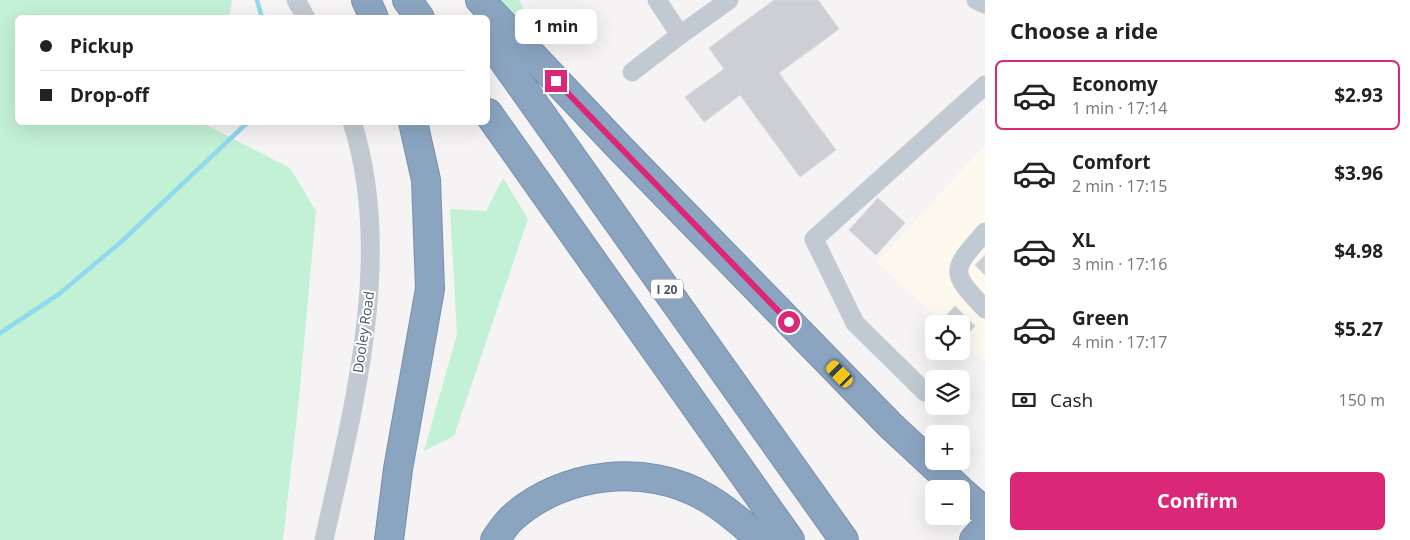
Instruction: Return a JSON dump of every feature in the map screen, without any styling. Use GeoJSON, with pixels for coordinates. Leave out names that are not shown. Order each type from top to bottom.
{"type":"FeatureCollection","features":[{"type":"Feature","properties":{"kind":"highway"},"geometry":{"type":"LineString","coordinates":[[366,0],[373,15]]}},
{"type":"Feature","properties":{"kind":"highway"},"geometry":{"type":"LineString","coordinates":[[407,0],[418,15]]}},
{"type":"Feature","properties":{"kind":"highway"},"geometry":{"type":"LineString","coordinates":[[460,0],[470,15]]}},
{"type":"Feature","properties":{"kind":"highway"},"geometry":{"type":"LineString","coordinates":[[480,0],[620,148],[891,426],[949,480]]}},
{"type":"Feature","properties":{"kind":"highway","name":"I 20"},"geometry":{"type":"LineString","coordinates":[[490,42],[844,540]]}},
{"type":"Feature","properties":{"kind":"highway"},"geometry":{"type":"LineString","coordinates":[[490,116],[790,540]]}},
{"type":"Feature","properties":{"kind":"highway"},"geometry":{"type":"LineString","coordinates":[[388,540],[398,469],[430,289],[426,180],[414,125]]}},
{"type":"Feature","properties":{"kind":"highway"},"geometry":{"type":"LineString","coordinates":[[495,540],[511,519],[545,496],[577,482],[610,478],[652,477],[682,486],[706,497],[726,510],[760,540]]}},
{"type":"Feature","properties":{"kind":"highway"},"geometry":{"type":"LineString","coordinates":[[970,499],[985,512]]}},
{"type":"Feature","properties":{"kind":"highway"},"geometry":{"type":"LineString","coordinates":[[974,540],[985,528]]}},
{"type":"Feature","properties":{"kind":"street"},"geometry":{"type":"LineString","coordinates":[[296,0],[304,15]]}},
{"type":"Feature","properties":{"kind":"street"},"geometry":{"type":"LineString","coordinates":[[657,0],[680,35]]}},
{"type":"Feature","properties":{"kind":"street"},"geometry":{"type":"LineString","coordinates":[[632,72],[729,0]]}},
{"type":"Feature","properties":{"kind":"street"},"geometry":{"type":"LineString","coordinates":[[976,0],[985,4]]}},
{"type":"Feature","properties":{"kind":"street"},"geometry":{"type":"LineString","coordinates":[[925,392],[855,323],[814,239],[985,85]]}},
{"type":"Feature","properties":{"kind":"street","name":"Dooley Road"},"geometry":{"type":"LineString","coordinates":[[324,540],[347,433],[369,298],[370,225],[364,171],[353,125]]}},
{"type":"Feature","properties":{"kind":"street"},"geometry":{"type":"LineString","coordinates":[[985,232],[963,258],[958,271],[962,284],[985,309]]}},
{"type":"Feature","properties":{"kind":"shaded area"},"geometry":{"type":"Polygon","coordinates":[[[985,145],[985,363],[970,349],[970,315],[933,315],[877,262],[985,145]]]}},
{"type":"Feature","properties":{"kind":"green space"},"geometry":{"type":"Polygon","coordinates":[[[0,0],[232,0],[229,15],[15,15],[15,125],[206,125],[290,168],[316,211],[299,398],[283,540],[0,540],[0,0]]]}},
{"type":"Feature","properties":{"kind":"green space"},"geometry":{"type":"Polygon","coordinates":[[[492,0],[519,0],[528,18],[507,24],[492,0]]]}},
{"type":"Feature","properties":{"kind":"green space"},"geometry":{"type":"Polygon","coordinates":[[[503,178],[528,219],[454,436],[424,451],[457,334],[450,209],[486,211],[503,178]]]}},
{"type":"Feature","properties":{"kind":"building"},"geometry":{"type":"Polygon","coordinates":[[[774,0],[818,0],[839,29],[779,73],[836,150],[800,177],[740,95],[704,122],[685,97],[724,69],[709,48],[774,0]]]}},
{"type":"Feature","properties":{"kind":"building"},"geometry":{"type":"Polygon","coordinates":[[[878,198],[905,223],[876,255],[849,230],[878,198]]]}},
{"type":"Feature","properties":{"kind":"building"},"geometry":{"type":"Polygon","coordinates":[[[985,255],[985,275],[975,265],[985,255]]]}},
{"type":"Feature","properties":{"kind":"building"},"geometry":{"type":"Polygon","coordinates":[[[955,306],[964,315],[947,315],[955,306]]]}},
{"type":"Feature","properties":{"kind":"building"},"geometry":{"type":"Polygon","coordinates":[[[970,321],[975,326],[970,332],[970,321]]]}},
{"type":"Feature","properties":{"kind":"waterway"},"geometry":{"type":"LineString","coordinates":[[257,0],[261,15]]}},
{"type":"Feature","properties":{"kind":"waterway"},"geometry":{"type":"LineString","coordinates":[[0,333],[59,294],[121,242],[245,125]]}},
{"type":"Feature","properties":{"kind":"route"},"geometry":{"type":"LineString","coordinates":[[556,81],[789,322]]}}]}
